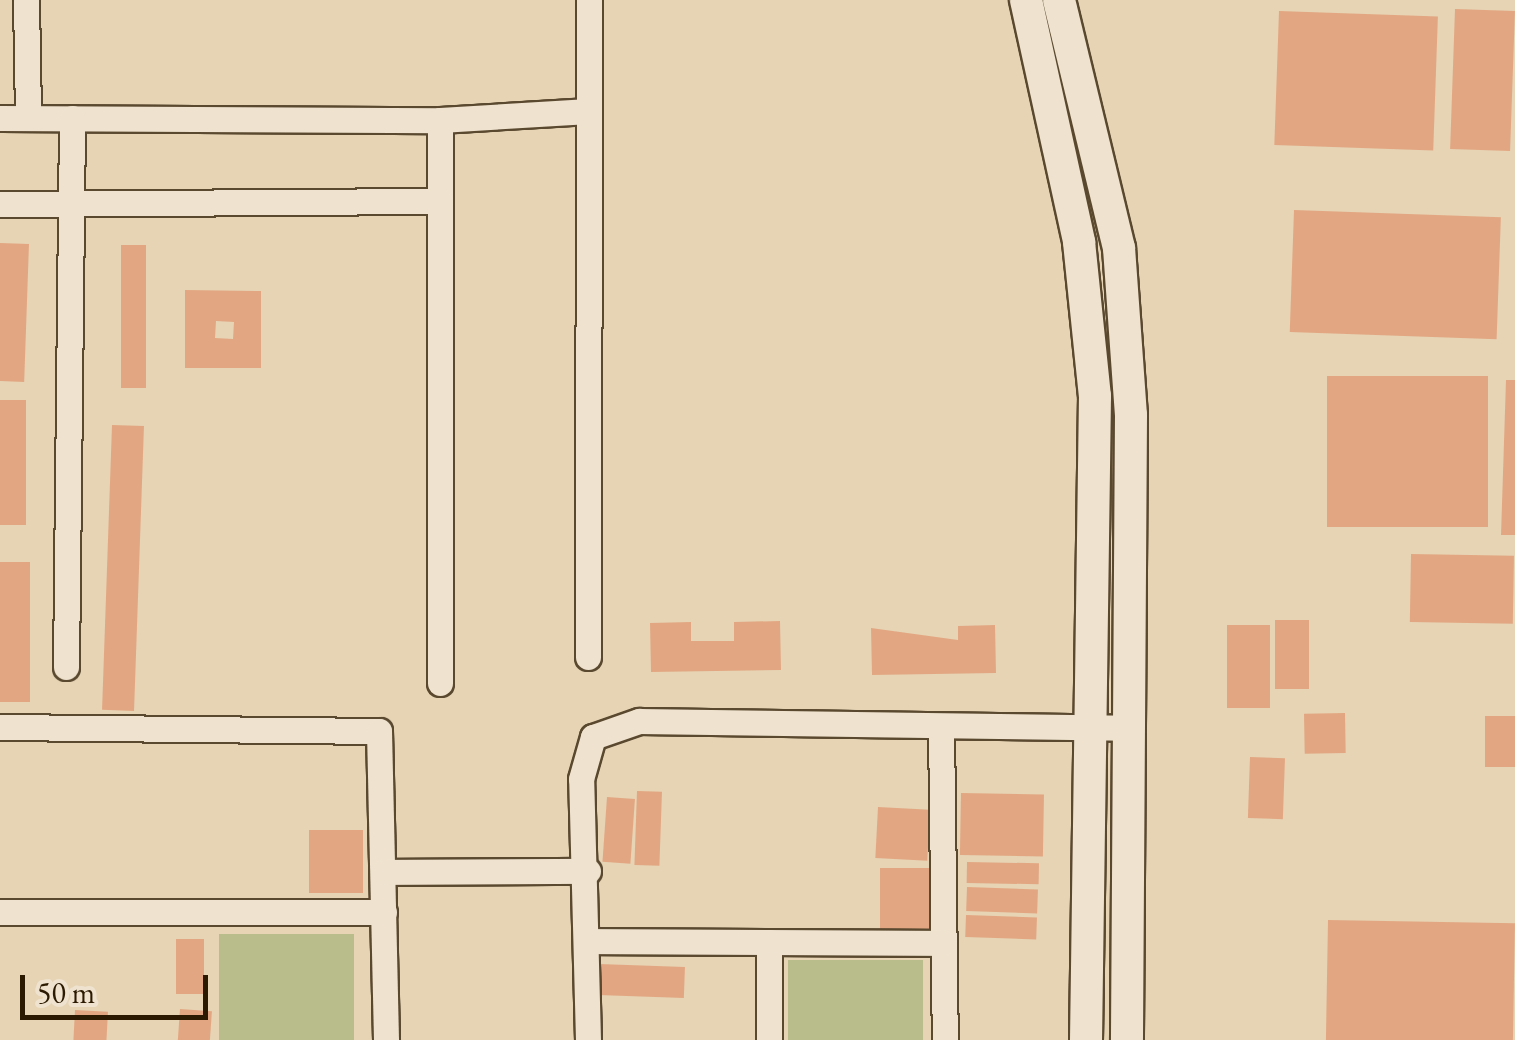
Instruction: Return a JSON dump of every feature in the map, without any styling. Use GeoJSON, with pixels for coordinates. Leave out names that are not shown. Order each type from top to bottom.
{"type":"FeatureCollection","features":[{"type":"Feature","properties":{"kind":"street"},"geometry":{"type":"LineString","coordinates":[[26,0],[28,118]]}},
{"type":"Feature","properties":{"kind":"street"},"geometry":{"type":"LineString","coordinates":[[588,657],[589,0]]}},
{"type":"Feature","properties":{"kind":"street"},"geometry":{"type":"LineString","coordinates":[[1026,0],[1078,242],[1096,396],[1087,728],[1086,1040]]}},
{"type":"Feature","properties":{"kind":"street"},"geometry":{"type":"LineString","coordinates":[[1060,0],[1119,248],[1130,415],[1127,1040]]}},
{"type":"Feature","properties":{"kind":"street"},"geometry":{"type":"LineString","coordinates":[[0,118],[440,120],[589,111]]}},
{"type":"Feature","properties":{"kind":"street"},"geometry":{"type":"LineString","coordinates":[[66,667],[72,118]]}},
{"type":"Feature","properties":{"kind":"street"},"geometry":{"type":"LineString","coordinates":[[440,120],[440,683]]}},
{"type":"Feature","properties":{"kind":"street"},"geometry":{"type":"LineString","coordinates":[[0,204],[440,201]]}},
{"type":"Feature","properties":{"kind":"street"},"geometry":{"type":"LineString","coordinates":[[941,726],[945,1040]]}},
{"type":"Feature","properties":{"kind":"street"},"geometry":{"type":"LineString","coordinates":[[0,727],[379,731],[386,1040]]}},
{"type":"Feature","properties":{"kind":"street"},"geometry":{"type":"LineString","coordinates":[[588,1040],[584,753],[612,728],[1128,728]]}},
{"type":"Feature","properties":{"kind":"street"},"geometry":{"type":"LineString","coordinates":[[384,872],[588,871]]}},
{"type":"Feature","properties":{"kind":"street"},"geometry":{"type":"LineString","coordinates":[[0,912],[384,912]]}},
{"type":"Feature","properties":{"kind":"street"},"geometry":{"type":"LineString","coordinates":[[588,941],[944,943]]}},
{"type":"Feature","properties":{"kind":"street"},"geometry":{"type":"LineString","coordinates":[[769,942],[769,1040]]}},
{"type":"Feature","properties":{"kind":"green space"},"geometry":{"type":"Polygon","coordinates":[[[219,934],[354,934],[354,1040],[219,1040],[219,934]]]}},
{"type":"Feature","properties":{"kind":"green space"},"geometry":{"type":"Polygon","coordinates":[[[788,960],[923,960],[923,1040],[788,1040],[788,960]]]}},
{"type":"Feature","properties":{"kind":"building"},"geometry":{"type":"Polygon","coordinates":[[[1455,9],[1515,11],[1510,151],[1450,149],[1455,9]]]}},
{"type":"Feature","properties":{"kind":"building"},"geometry":{"type":"Polygon","coordinates":[[[1279,11],[1438,17],[1433,150],[1274,145],[1279,11]]]}},
{"type":"Feature","properties":{"kind":"building"},"geometry":{"type":"Polygon","coordinates":[[[1294,210],[1501,217],[1497,339],[1290,332],[1294,210]]]}},
{"type":"Feature","properties":{"kind":"building"},"geometry":{"type":"Polygon","coordinates":[[[0,243],[29,244],[24,382],[0,381],[0,243]]]}},
{"type":"Feature","properties":{"kind":"building"},"geometry":{"type":"Polygon","coordinates":[[[121,245],[146,245],[146,388],[121,388],[121,245]]]}},
{"type":"Feature","properties":{"kind":"building"},"geometry":{"type":"Polygon","coordinates":[[[185,290],[261,291],[261,368],[185,368],[185,290]],[[216,321],[215,338],[233,339],[234,322],[216,321]]]}},
{"type":"Feature","properties":{"kind":"building"},"geometry":{"type":"Polygon","coordinates":[[[1327,376],[1488,376],[1488,527],[1327,527],[1327,376]]]}},
{"type":"Feature","properties":{"kind":"building"},"geometry":{"type":"Polygon","coordinates":[[[1506,380],[1515,380],[1515,535],[1501,535],[1506,380]]]}},
{"type":"Feature","properties":{"kind":"building"},"geometry":{"type":"Polygon","coordinates":[[[0,400],[26,400],[26,525],[0,525],[0,400]]]}},
{"type":"Feature","properties":{"kind":"building"},"geometry":{"type":"Polygon","coordinates":[[[112,425],[144,426],[134,711],[102,710],[112,425]]]}},
{"type":"Feature","properties":{"kind":"building"},"geometry":{"type":"Polygon","coordinates":[[[1411,554],[1514,556],[1513,624],[1410,622],[1411,554]]]}},
{"type":"Feature","properties":{"kind":"building"},"geometry":{"type":"Polygon","coordinates":[[[0,562],[30,562],[30,702],[0,702],[0,562]]]}},
{"type":"Feature","properties":{"kind":"building"},"geometry":{"type":"Polygon","coordinates":[[[1275,620],[1309,620],[1309,689],[1275,689],[1275,620]]]}},
{"type":"Feature","properties":{"kind":"building"},"geometry":{"type":"Polygon","coordinates":[[[780,621],[781,670],[651,672],[650,623],[691,622],[691,641],[734,641],[734,622],[780,621]]]}},
{"type":"Feature","properties":{"kind":"building"},"geometry":{"type":"Polygon","coordinates":[[[995,625],[996,673],[872,675],[871,628],[958,640],[958,626],[995,625]]]}},
{"type":"Feature","properties":{"kind":"building"},"geometry":{"type":"Polygon","coordinates":[[[1227,625],[1270,625],[1270,708],[1227,708],[1227,625]]]}},
{"type":"Feature","properties":{"kind":"building"},"geometry":{"type":"Polygon","coordinates":[[[1345,713],[1346,753],[1305,754],[1304,714],[1345,713]]]}},
{"type":"Feature","properties":{"kind":"building"},"geometry":{"type":"Polygon","coordinates":[[[1485,716],[1515,716],[1515,767],[1485,767],[1485,716]]]}},
{"type":"Feature","properties":{"kind":"building"},"geometry":{"type":"Polygon","coordinates":[[[1250,757],[1285,758],[1283,819],[1248,818],[1250,757]]]}},
{"type":"Feature","properties":{"kind":"building"},"geometry":{"type":"Polygon","coordinates":[[[637,791],[662,792],[659,866],[634,865],[637,791]]]}},
{"type":"Feature","properties":{"kind":"building"},"geometry":{"type":"Polygon","coordinates":[[[961,793],[1044,794],[1043,856],[960,855],[961,793]]]}},
{"type":"Feature","properties":{"kind":"building"},"geometry":{"type":"Polygon","coordinates":[[[607,797],[635,799],[630,864],[602,862],[607,797]]]}},
{"type":"Feature","properties":{"kind":"building"},"geometry":{"type":"Polygon","coordinates":[[[878,807],[930,810],[927,861],[875,858],[878,807]]]}},
{"type":"Feature","properties":{"kind":"building"},"geometry":{"type":"Polygon","coordinates":[[[309,830],[363,830],[363,893],[309,893],[309,830]]]}},
{"type":"Feature","properties":{"kind":"building"},"geometry":{"type":"Polygon","coordinates":[[[967,862],[1039,863],[1039,884],[967,883],[967,862]]]}},
{"type":"Feature","properties":{"kind":"building"},"geometry":{"type":"Polygon","coordinates":[[[880,868],[929,868],[929,937],[880,937],[880,868]]]}},
{"type":"Feature","properties":{"kind":"building"},"geometry":{"type":"Polygon","coordinates":[[[967,887],[1038,889],[1037,913],[966,911],[967,887]]]}},
{"type":"Feature","properties":{"kind":"building"},"geometry":{"type":"Polygon","coordinates":[[[966,915],[1037,917],[1036,939],[965,937],[966,915]]]}},
{"type":"Feature","properties":{"kind":"building"},"geometry":{"type":"Polygon","coordinates":[[[1328,920],[1515,923],[1513,1040],[1326,1040],[1328,920]]]}},
{"type":"Feature","properties":{"kind":"building"},"geometry":{"type":"Polygon","coordinates":[[[176,939],[204,939],[204,994],[176,994],[176,939]]]}},
{"type":"Feature","properties":{"kind":"building"},"geometry":{"type":"Polygon","coordinates":[[[599,964],[685,967],[684,998],[598,995],[599,964]]]}},
{"type":"Feature","properties":{"kind":"building"},"geometry":{"type":"Polygon","coordinates":[[[180,1009],[212,1011],[210,1040],[178,1040],[180,1009]]]}},
{"type":"Feature","properties":{"kind":"building"},"geometry":{"type":"Polygon","coordinates":[[[75,1010],[108,1012],[106,1040],[73,1040],[75,1010]]]}}]}
